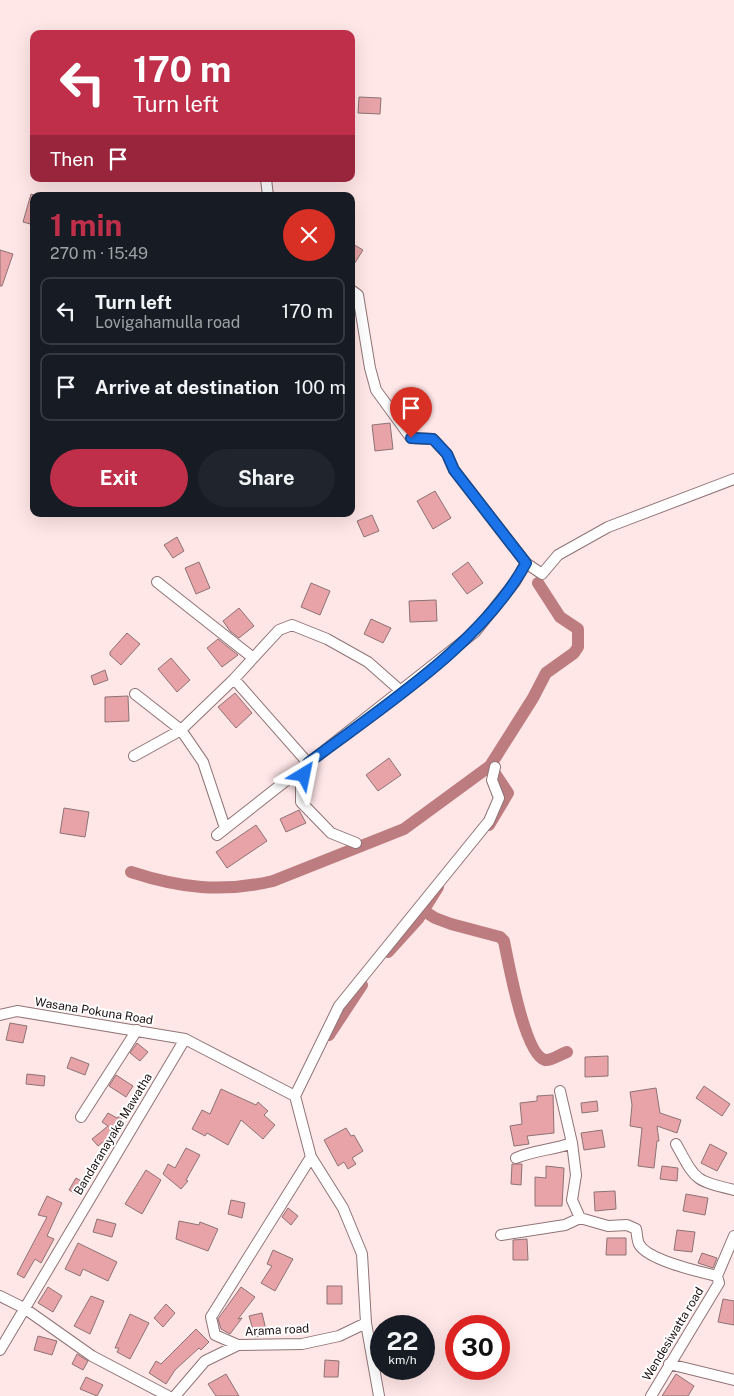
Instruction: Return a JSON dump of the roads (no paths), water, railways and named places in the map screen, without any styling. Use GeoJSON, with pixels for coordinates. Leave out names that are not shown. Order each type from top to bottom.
{"type":"FeatureCollection","features":[{"type":"Feature","properties":{"kind":"street"},"geometry":{"type":"LineString","coordinates":[[355,293],[358,295],[370,368],[376,390],[411,438],[433,439],[447,454],[454,470],[526,563],[542,574],[558,554],[608,527],[734,479]]}},
{"type":"Feature","properties":{"kind":"street"},"geometry":{"type":"LineString","coordinates":[[217,835],[402,692],[475,632],[516,582],[526,563]]}},
{"type":"Feature","properties":{"kind":"street"},"geometry":{"type":"LineString","coordinates":[[157,582],[252,657]]}},
{"type":"Feature","properties":{"kind":"street"},"geometry":{"type":"LineString","coordinates":[[134,756],[181,730],[234,679],[278,630],[292,625],[327,638],[368,662],[402,692]]}},
{"type":"Feature","properties":{"kind":"street"},"geometry":{"type":"LineString","coordinates":[[234,679],[308,763]]}},
{"type":"Feature","properties":{"kind":"street"},"geometry":{"type":"LineString","coordinates":[[135,694],[181,730],[203,762],[225,828]]}},
{"type":"Feature","properties":{"kind":"street"},"geometry":{"type":"LineString","coordinates":[[308,763],[301,787],[301,802],[332,833],[356,843]]}},
{"type":"Feature","properties":{"kind":"street"},"geometry":{"type":"LineString","coordinates":[[379,1396],[366,1322],[362,1254],[343,1208],[311,1157],[295,1096],[339,1006],[489,821],[499,798],[492,780],[495,767]]}},
{"type":"Feature","properties":{"kind":"street","name":"Wasana Pokuna Road"},"geometry":{"type":"LineString","coordinates":[[0,1015],[17,1010],[185,1039]]}},
{"type":"Feature","properties":{"kind":"street"},"geometry":{"type":"LineString","coordinates":[[81,1117],[137,1030]]}},
{"type":"Feature","properties":{"kind":"street"},"geometry":{"type":"LineString","coordinates":[[185,1039],[295,1096]]}},
{"type":"Feature","properties":{"kind":"street","name":"Bandaranayake Mawatha"},"geometry":{"type":"LineString","coordinates":[[0,1350],[185,1039]]}},
{"type":"Feature","properties":{"kind":"street"},"geometry":{"type":"LineString","coordinates":[[500,1235],[565,1225],[580,1218],[572,1200],[576,1175],[572,1143],[560,1091]]}},
{"type":"Feature","properties":{"kind":"street"},"geometry":{"type":"LineString","coordinates":[[516,1158],[531,1152],[555,1149],[572,1143]]}},
{"type":"Feature","properties":{"kind":"street"},"geometry":{"type":"LineString","coordinates":[[676,1144],[694,1176],[707,1183],[734,1190]]}},
{"type":"Feature","properties":{"kind":"street"},"geometry":{"type":"LineString","coordinates":[[238,1345],[215,1335],[210,1317],[311,1157]]}},
{"type":"Feature","properties":{"kind":"street","name":"Wendesiwatta road"},"geometry":{"type":"LineString","coordinates":[[580,1218],[608,1226],[627,1225],[636,1229],[639,1244],[647,1252],[688,1270],[717,1276],[719,1283],[651,1396]]}},
{"type":"Feature","properties":{"kind":"street"},"geometry":{"type":"LineString","coordinates":[[717,1276],[734,1236]]}},
{"type":"Feature","properties":{"kind":"street"},"geometry":{"type":"LineString","coordinates":[[0,1296],[24,1308],[92,1356],[168,1396]]}},
{"type":"Feature","properties":{"kind":"street","name":"Arama road"},"geometry":{"type":"LineString","coordinates":[[175,1396],[205,1361],[238,1345],[302,1344],[339,1336],[366,1322]]}},
{"type":"Feature","properties":{"kind":"street"},"geometry":{"type":"LineString","coordinates":[[669,1364],[734,1380]]}},
{"type":"Feature","properties":{"kind":"waterway"},"geometry":{"type":"LineString","coordinates":[[131,872],[167,882],[201,887],[219,888],[254,885],[273,881],[404,829],[490,766],[533,698],[546,673],[574,653],[578,647],[578,629],[560,617],[538,583]]}},
{"type":"Feature","properties":{"kind":"waterway"},"geometry":{"type":"LineString","coordinates":[[489,825],[508,793],[490,766]]}},
{"type":"Feature","properties":{"kind":"waterway"},"geometry":{"type":"LineString","coordinates":[[388,952],[418,919],[438,887]]}},
{"type":"Feature","properties":{"kind":"waterway"},"geometry":{"type":"LineString","coordinates":[[424,911],[435,918],[451,924],[500,937],[504,941],[518,1006],[531,1042],[538,1054],[545,1060],[567,1052]]}},
{"type":"Feature","properties":{"kind":"waterway"},"geometry":{"type":"LineString","coordinates":[[329,1035],[362,985]]}}]}
